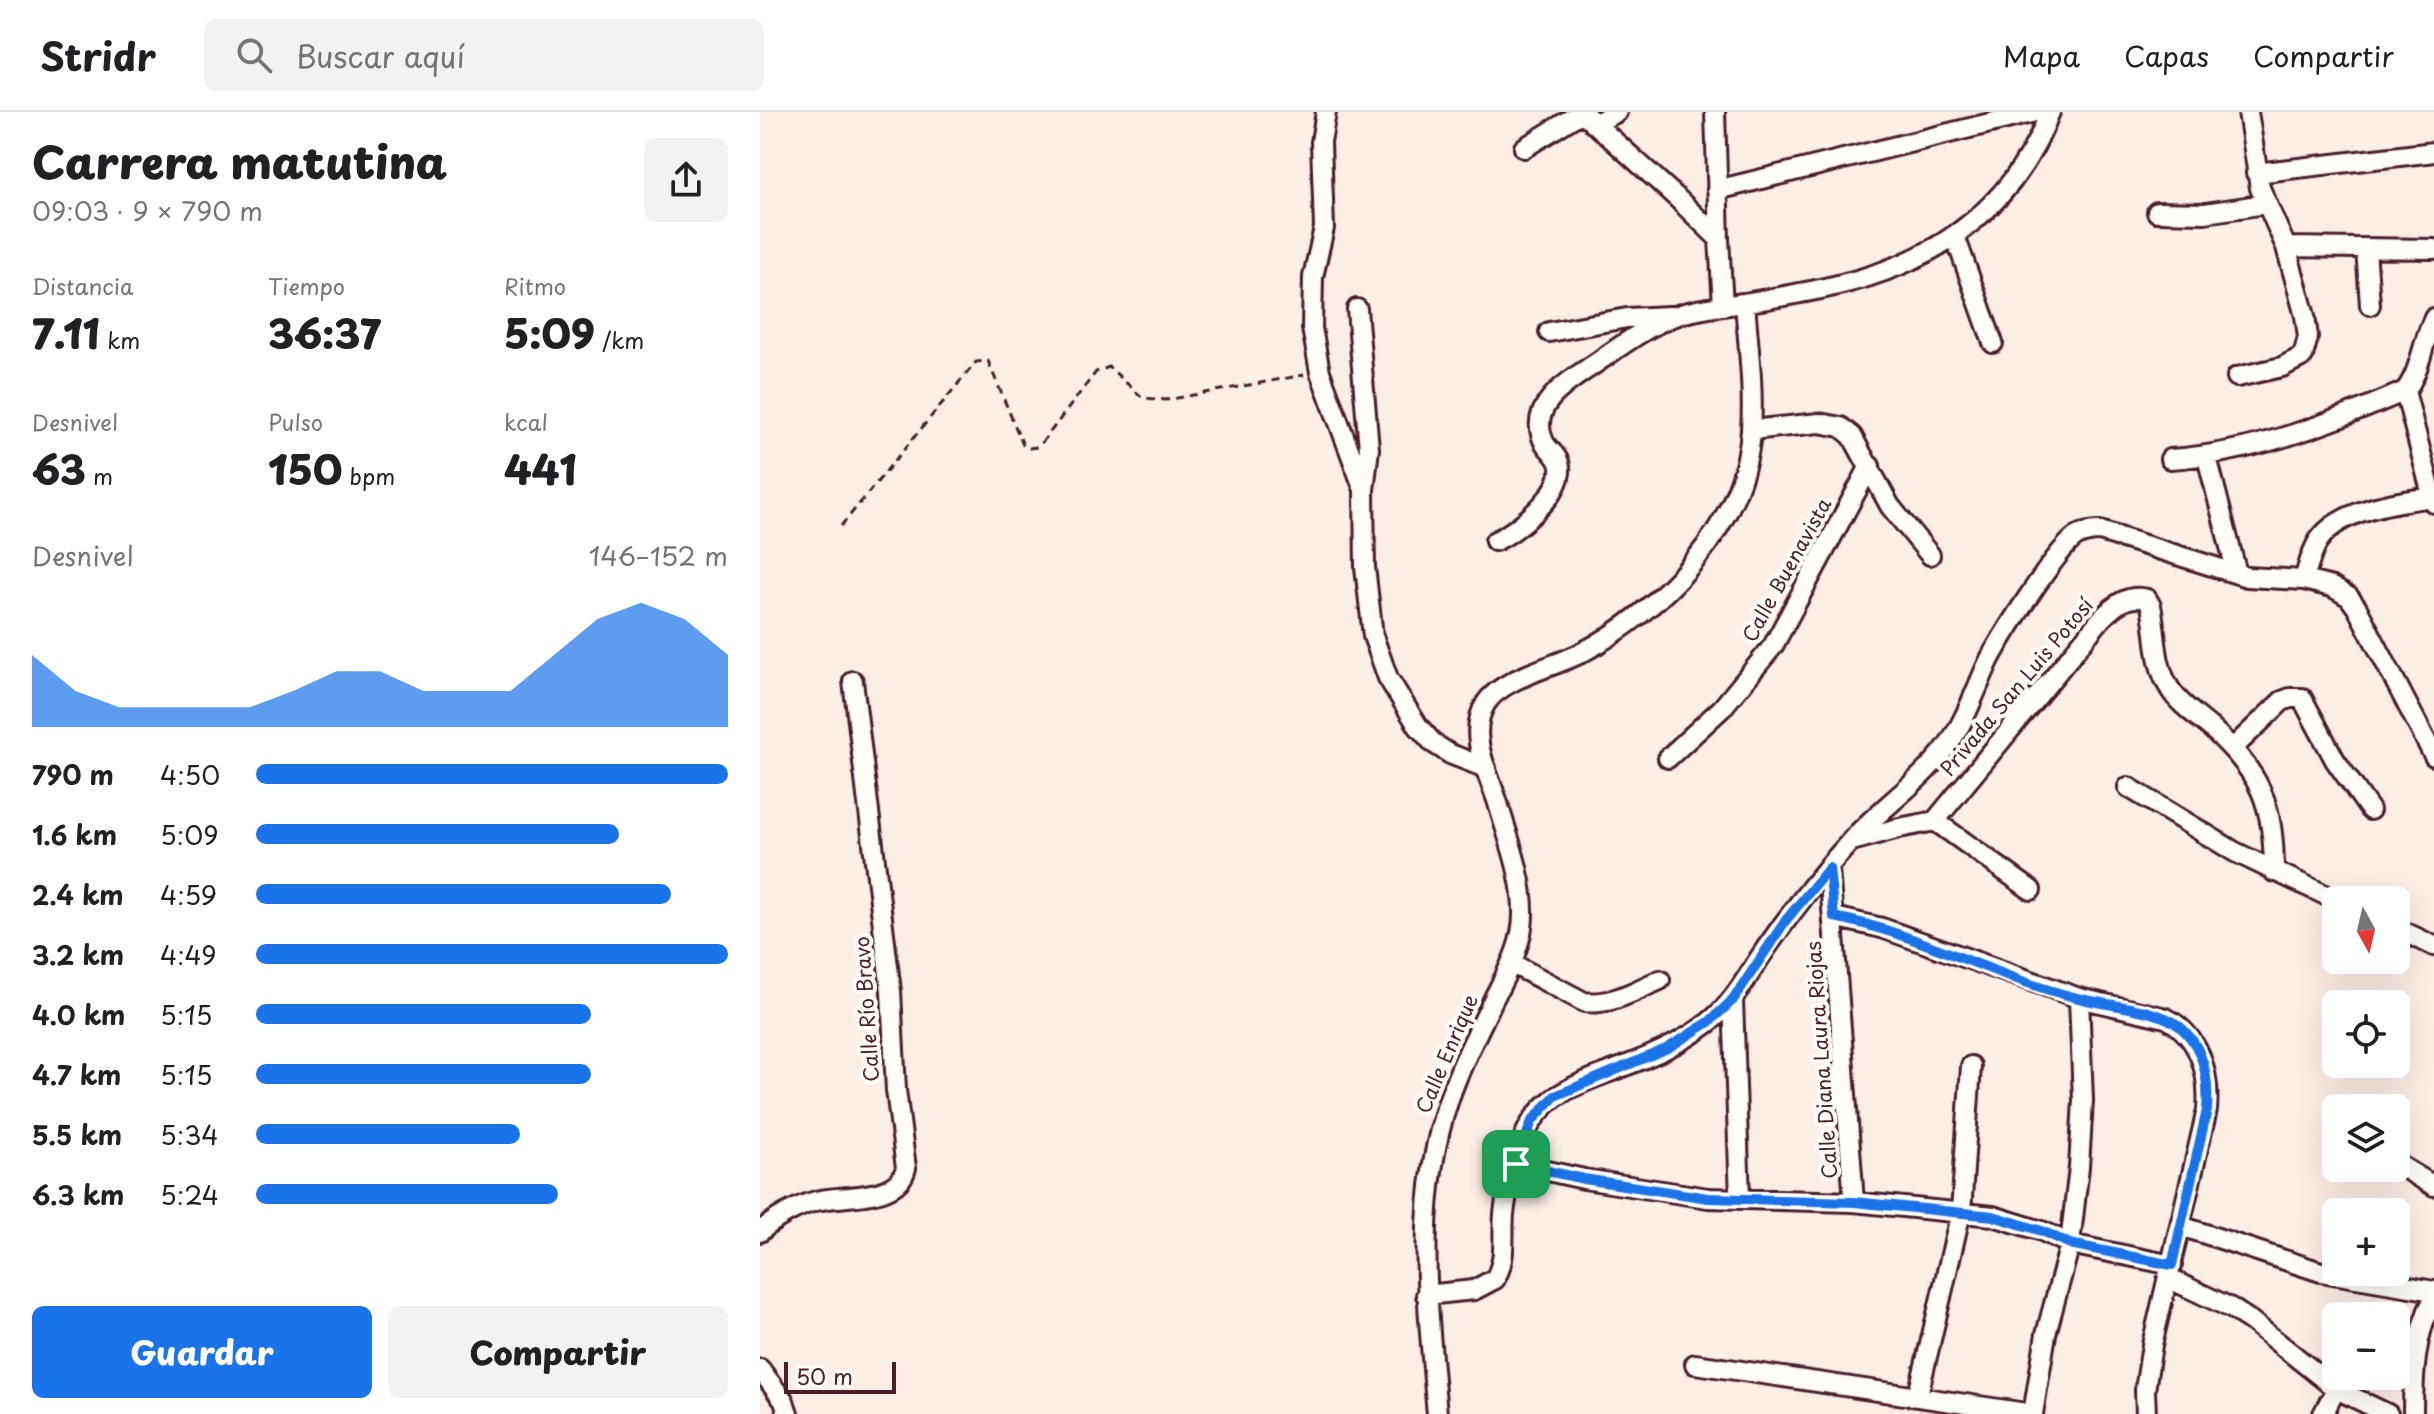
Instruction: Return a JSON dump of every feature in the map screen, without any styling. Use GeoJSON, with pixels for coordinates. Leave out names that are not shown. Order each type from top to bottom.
{"type":"FeatureCollection","features":[{"type":"Feature","properties":{"kind":"street"},"geometry":{"type":"LineString","coordinates":[[1326,112],[1321,142],[1324,228],[1311,300],[1315,352],[1364,490]]}},
{"type":"Feature","properties":{"kind":"street"},"geometry":{"type":"LineString","coordinates":[[1524,148],[1588,118],[1617,112]]}},
{"type":"Feature","properties":{"kind":"street"},"geometry":{"type":"LineString","coordinates":[[1715,112],[1723,306]]}},
{"type":"Feature","properties":{"kind":"street"},"geometry":{"type":"LineString","coordinates":[[1717,190],[2035,112]]}},
{"type":"Feature","properties":{"kind":"street"},"geometry":{"type":"LineString","coordinates":[[1549,332],[1627,318],[1677,315],[1834,286],[1907,261],[1955,236],[2001,197],[2021,173],[2039,142],[2050,112]]}},
{"type":"Feature","properties":{"kind":"street"},"geometry":{"type":"LineString","coordinates":[[2237,377],[2294,362],[2303,356],[2307,348],[2305,316],[2286,247],[2256,173],[2248,112]]}},
{"type":"Feature","properties":{"kind":"street"},"geometry":{"type":"LineString","coordinates":[[1588,118],[1719,239]]}},
{"type":"Feature","properties":{"kind":"street"},"geometry":{"type":"LineString","coordinates":[[2256,173],[2434,152]]}},
{"type":"Feature","properties":{"kind":"street"},"geometry":{"type":"LineString","coordinates":[[2157,212],[2205,213],[2266,204]]}},
{"type":"Feature","properties":{"kind":"street"},"geometry":{"type":"LineString","coordinates":[[1955,236],[1993,343]]}},
{"type":"Feature","properties":{"kind":"street"},"geometry":{"type":"LineString","coordinates":[[2286,247],[2434,249]]}},
{"type":"Feature","properties":{"kind":"street"},"geometry":{"type":"LineString","coordinates":[[2366,248],[2370,305]]}},
{"type":"Feature","properties":{"kind":"street","name":"Calle Enrique"},"geometry":{"type":"LineString","coordinates":[[1437,1414],[1426,1295],[1433,1157],[1440,1125],[1462,1067],[1511,963],[1522,929],[1522,894],[1486,768],[1478,733],[1479,717],[1485,703],[1504,686],[1582,653],[1619,630],[1678,580],[1701,554],[1720,523],[1745,461],[1751,430],[1745,303]]}},
{"type":"Feature","properties":{"kind":"street"},"geometry":{"type":"LineString","coordinates":[[1357,309],[1369,449],[1364,490],[1369,615],[1379,659],[1399,697],[1433,743],[1450,754],[1486,768]]}},
{"type":"Feature","properties":{"kind":"street"},"geometry":{"type":"LineString","coordinates":[[1495,541],[1511,534],[1532,515],[1548,497],[1560,474],[1558,459],[1543,440],[1544,405],[1573,378],[1630,340],[1677,315]]}},
{"type":"Feature","properties":{"kind":"street"},"geometry":{"type":"LineString","coordinates":[[2170,459],[2207,457],[2300,431],[2405,391],[2413,381],[2434,318]]}},
{"type":"Feature","properties":{"kind":"street"},"geometry":{"type":"LineString","coordinates":[[2304,580],[2320,539],[2344,518],[2397,502],[2434,499],[2430,465],[2405,391]]}},
{"type":"Feature","properties":{"kind":"street"},"geometry":{"type":"LineString","coordinates":[[1751,430],[1832,424],[1841,427],[1852,436],[1890,506],[1930,555]]}},
{"type":"Feature","properties":{"kind":"street"},"geometry":{"type":"LineString","coordinates":[[2207,457],[2237,574]]}},
{"type":"Feature","properties":{"kind":"street","name":"Calle Buenavista"},"geometry":{"type":"LineString","coordinates":[[1668,758],[1722,708],[1773,646],[1870,466]]}},
{"type":"Feature","properties":{"kind":"street"},"geometry":{"type":"LineString","coordinates":[[1426,1295],[1474,1290],[1495,1279],[1504,1259],[1504,1216],[1516,1164],[1532,1121],[1555,1096],[1668,1048],[1709,1022],[1733,1000],[1786,920],[1850,842],[1933,765],[1961,727],[1990,659],[2041,580],[2075,537],[2100,531],[2237,574],[2261,579],[2304,580],[2342,590],[2349,597],[2434,756]]}},
{"type":"Feature","properties":{"kind":"street","name":"Privada San Luis Potosí"},"geometry":{"type":"LineString","coordinates":[[1935,821],[2101,619],[2129,598],[2147,599],[2151,606],[2159,663],[2172,693],[2233,748],[2266,798],[2274,845],[2274,872]]}},
{"type":"Feature","properties":{"kind":"street","name":"Calle Río Bravo"},"geometry":{"type":"LineString","coordinates":[[760,1232],[778,1219],[815,1201],[879,1192],[893,1186],[904,1178],[906,1168],[896,1090],[891,991],[853,681]]}},
{"type":"Feature","properties":{"kind":"street"},"geometry":{"type":"LineString","coordinates":[[2233,748],[2282,701],[2302,698],[2335,760],[2370,810]]}},
{"type":"Feature","properties":{"kind":"street"},"geometry":{"type":"LineString","coordinates":[[2416,725],[2434,714]]}},
{"type":"Feature","properties":{"kind":"street"},"geometry":{"type":"LineString","coordinates":[[2128,787],[2223,845],[2322,894]]}},
{"type":"Feature","properties":{"kind":"street"},"geometry":{"type":"LineString","coordinates":[[1850,842],[1935,821],[2031,890]]}},
{"type":"Feature","properties":{"kind":"street","name":"Calle Diana Laura Riojas"},"geometry":{"type":"LineString","coordinates":[[1829,868],[1854,1202]]}},
{"type":"Feature","properties":{"kind":"street"},"geometry":{"type":"LineString","coordinates":[[1834,917],[1882,928],[2079,998],[2145,1012],[2179,1025],[2198,1052],[2209,1086],[2207,1110],[2147,1373],[2146,1414]]}},
{"type":"Feature","properties":{"kind":"street"},"geometry":{"type":"LineString","coordinates":[[2410,935],[2434,946]]}},
{"type":"Feature","properties":{"kind":"street"},"geometry":{"type":"LineString","coordinates":[[1511,963],[1584,1002],[1592,1003],[1616,998],[1660,980]]}},
{"type":"Feature","properties":{"kind":"street"},"geometry":{"type":"LineString","coordinates":[[1695,1364],[2033,1414],[2046,1334],[2070,1244],[2082,1136],[2079,998]]}},
{"type":"Feature","properties":{"kind":"street"},"geometry":{"type":"LineString","coordinates":[[1733,1000],[1740,1199]]}},
{"type":"Feature","properties":{"kind":"street"},"geometry":{"type":"LineString","coordinates":[[1918,1395],[1961,1212],[1971,1066]]}},
{"type":"Feature","properties":{"kind":"street"},"geometry":{"type":"LineString","coordinates":[[1516,1164],[1657,1191],[1740,1199],[1854,1202],[1993,1216],[2026,1225],[2070,1244],[2170,1272],[2251,1321],[2322,1378]]}},
{"type":"Feature","properties":{"kind":"street"},"geometry":{"type":"LineString","coordinates":[[2410,1171],[2434,1186]]}},
{"type":"Feature","properties":{"kind":"street"},"geometry":{"type":"LineString","coordinates":[[2181,1226],[2321,1272],[2434,1291]]}},
{"type":"Feature","properties":{"kind":"street"},"geometry":{"type":"LineString","coordinates":[[2413,1414],[2416,1352],[2423,1320],[2434,1298]]}},
{"type":"Feature","properties":{"kind":"street"},"geometry":{"type":"LineString","coordinates":[[760,1369],[784,1401],[788,1414]]}},
{"type":"Feature","properties":{"kind":"street"},"geometry":{"type":"LineString","coordinates":[[2323,1414],[2335,1390]]}},
{"type":"Feature","properties":{"kind":"street"},"geometry":{"type":"LineString","coordinates":[[2338,1390],[2388,1414]]}},
{"type":"Feature","properties":{"kind":"path"},"geometry":{"type":"LineString","coordinates":[[841,526],[976,362],[988,361],[1023,445],[1029,448],[1037,447],[1044,440],[1096,372],[1103,368],[1109,367],[1117,373],[1143,398],[1166,400],[1320,372]]}},
{"type":"Feature","properties":{"kind":"route"},"geometry":{"type":"LineString","coordinates":[[1829,868],[1834,917],[1882,928],[2044,988],[2166,1018],[2179,1025],[2192,1040],[2209,1086],[2207,1110],[2172,1265],[2070,1244],[2026,1225],[1993,1216],[1854,1202],[1708,1198],[1584,1179],[1516,1164],[1532,1121],[1555,1096],[1687,1038],[1733,1000],[1786,920],[1829,868]]}}]}
